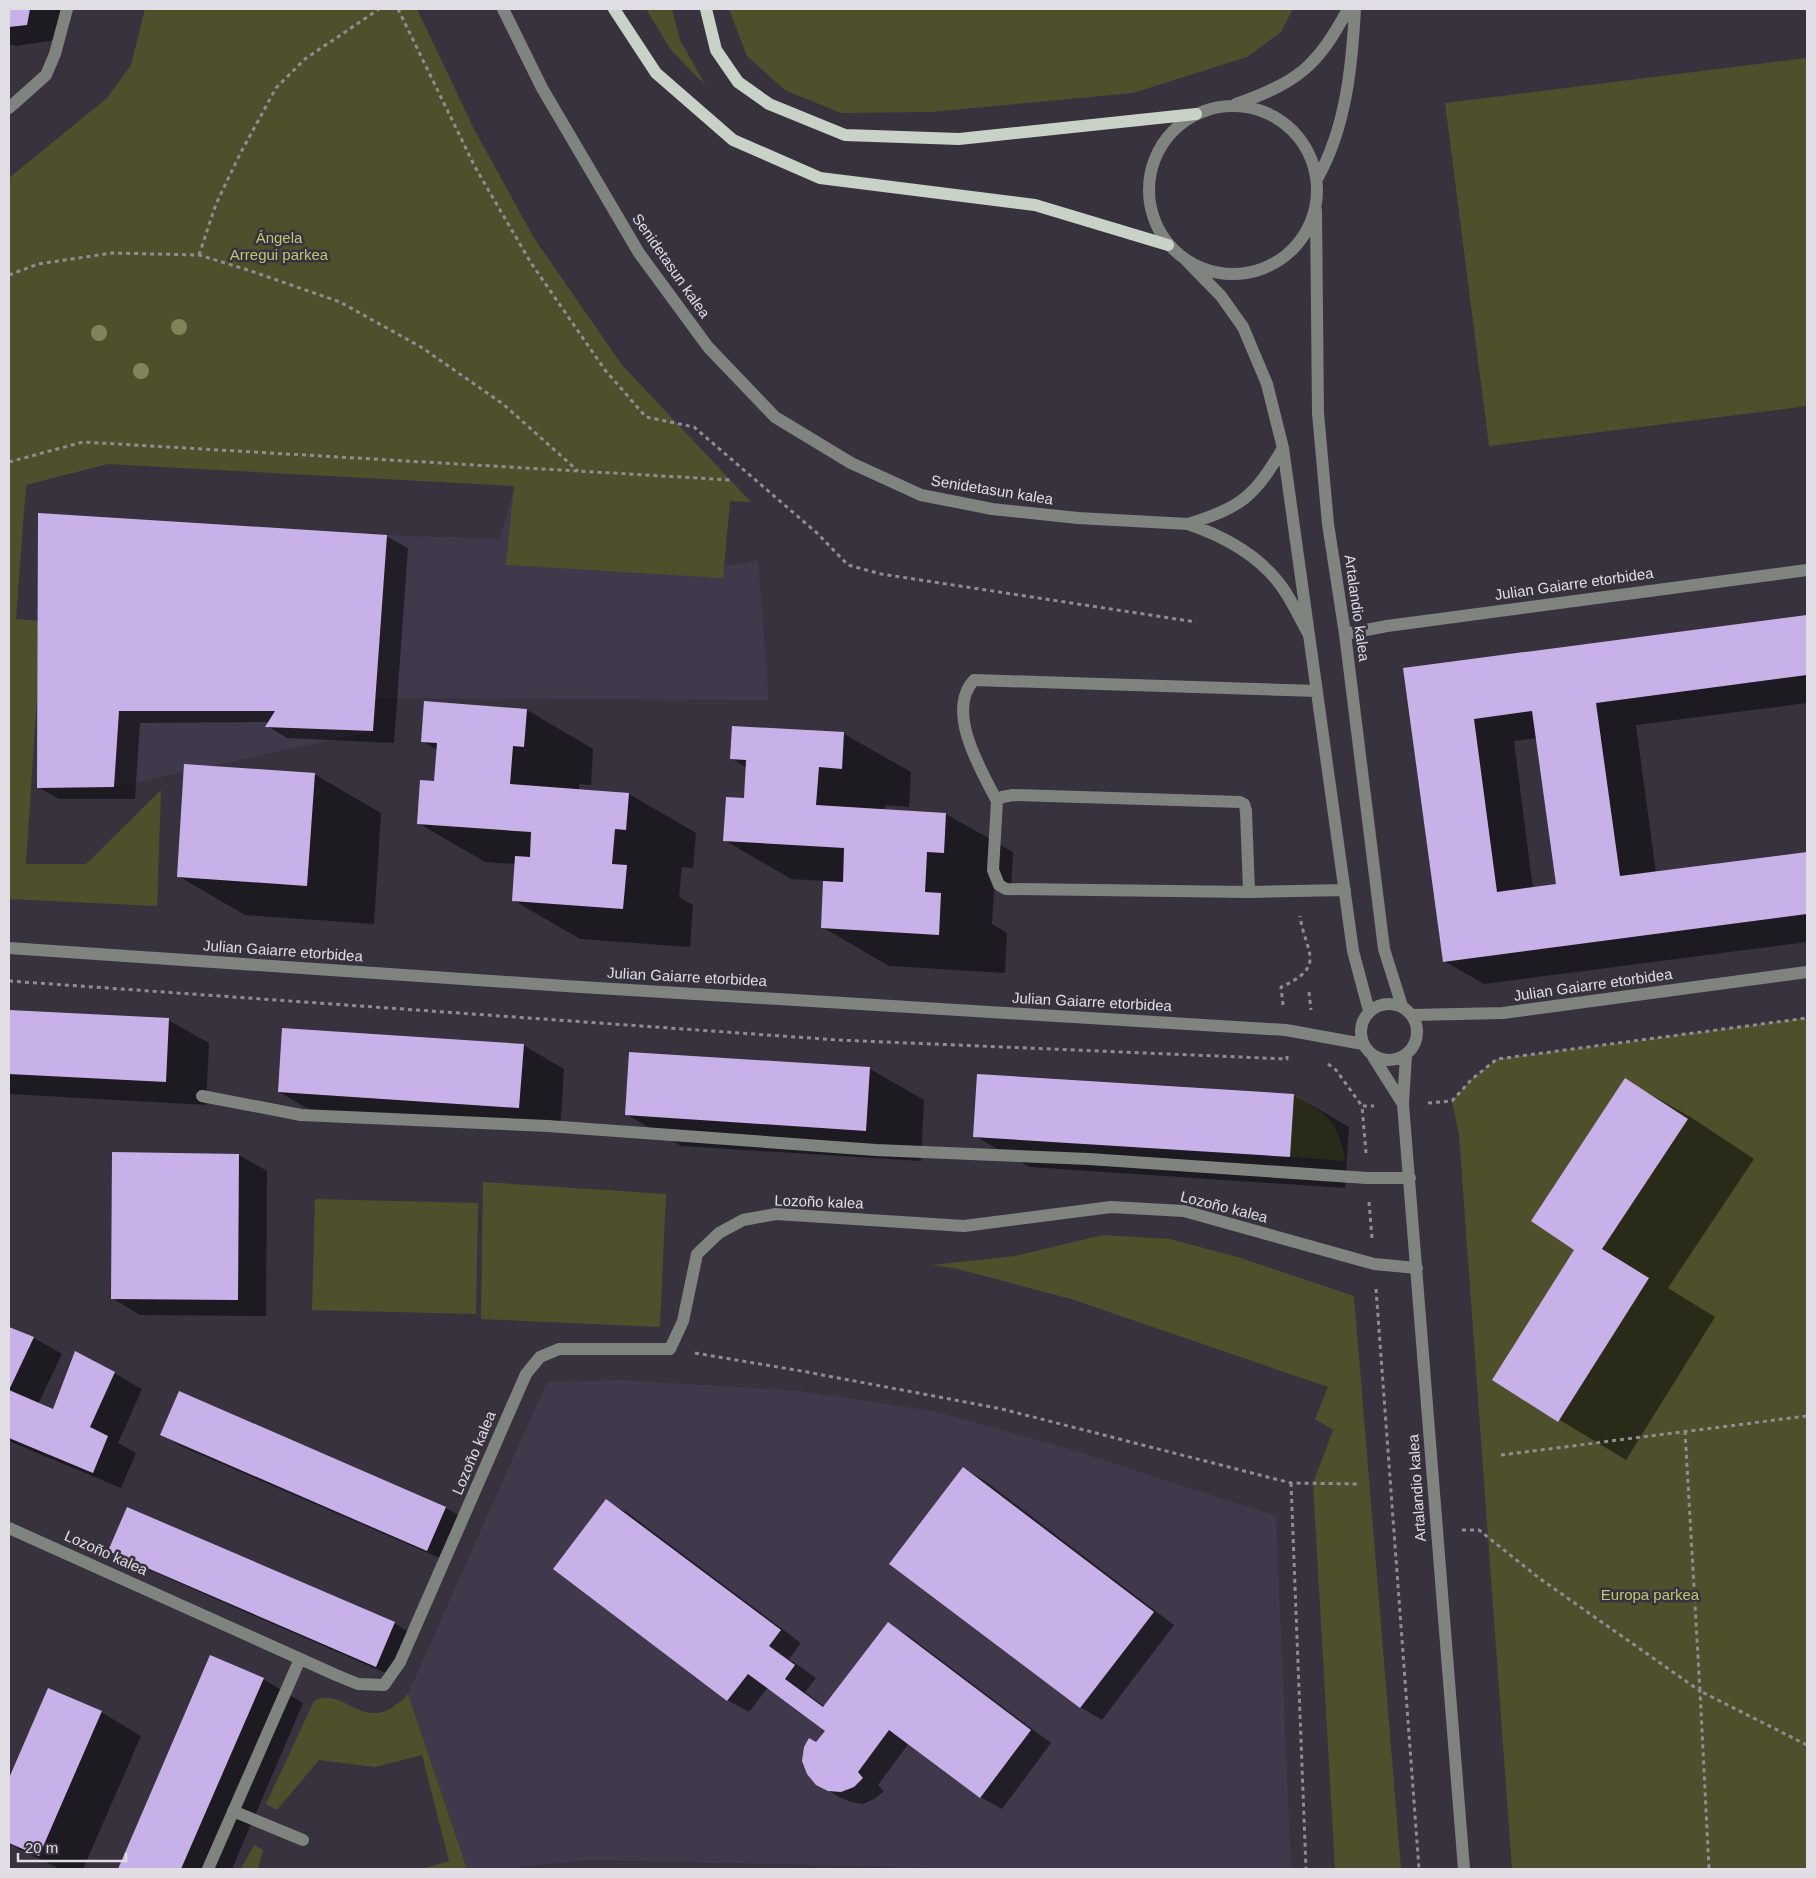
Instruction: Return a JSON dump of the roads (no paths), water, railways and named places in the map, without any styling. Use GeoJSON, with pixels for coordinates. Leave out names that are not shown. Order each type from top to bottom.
{"type":"FeatureCollection","features":[{"type":"Feature","properties":{"kind":"main road"},"geometry":{"type":"LineString","coordinates":[[614,9],[656,73],[732,140],[820,178],[1034,205],[1168,244]]}},
{"type":"Feature","properties":{"kind":"main road"},"geometry":{"type":"LineString","coordinates":[[706,9],[716,50],[738,82],[769,104],[845,135],[959,138],[1196,114]]}},
{"type":"Feature","properties":{"kind":"street"},"geometry":{"type":"LineString","coordinates":[[9,108],[46,75],[55,54],[67,9]]}},
{"type":"Feature","properties":{"kind":"street","name":"Senidetasun kalea"},"geometry":{"type":"LineString","coordinates":[[503,9],[542,88],[639,253],[708,348],[775,417],[851,463],[921,495],[992,509],[1098,520],[1188,524],[1203,529],[1247,551],[1279,583],[1308,634]]}},
{"type":"Feature","properties":{"kind":"street"},"geometry":{"type":"LineString","coordinates":[[1348,9],[1325,48],[1311,65],[1291,81],[1267,93],[1232,105],[1196,114],[1175,128],[1159,148],[1150,172],[1149,197],[1155,222],[1168,244],[1221,296],[1243,327],[1266,384],[1283,448],[1353,951],[1369,1011]]}},
{"type":"Feature","properties":{"kind":"street"},"geometry":{"type":"LineString","coordinates":[[1317,178],[1328,159],[1338,128],[1352,50],[1355,9]]}},
{"type":"Feature","properties":{"kind":"street"},"geometry":{"type":"LineString","coordinates":[[1184,259],[1209,271],[1236,275],[1263,270],[1287,256],[1305,235],[1316,210],[1317,178],[1310,155],[1297,135],[1271,116],[1256,109],[1232,105]]}},
{"type":"Feature","properties":{"kind":"street","name":"Artalandio kalea"},"geometry":{"type":"LineString","coordinates":[[1316,210],[1318,413],[1328,524],[1345,634],[1384,950],[1402,1006]]}},
{"type":"Feature","properties":{"kind":"street"},"geometry":{"type":"LineString","coordinates":[[1188,524],[1222,513],[1242,502],[1266,476],[1283,448]]}},
{"type":"Feature","properties":{"kind":"street","name":"Julian Gaiarre etorbidea"},"geometry":{"type":"LineString","coordinates":[[1345,634],[1387,626],[1807,570]]}},
{"type":"Feature","properties":{"kind":"street"},"geometry":{"type":"LineString","coordinates":[[1317,691],[974,680],[967,688],[963,698],[969,745],[998,801],[993,870],[999,885],[1006,889],[1249,892],[1345,890]]}},
{"type":"Feature","properties":{"kind":"street"},"geometry":{"type":"LineString","coordinates":[[998,801],[1002,797],[1013,795],[1240,802],[1244,804],[1246,811],[1249,892]]}},
{"type":"Feature","properties":{"kind":"street","name":"Julian Gaiarre etorbidea"},"geometry":{"type":"LineString","coordinates":[[9,948],[556,986],[1277,1029],[1363,1044]]}},
{"type":"Feature","properties":{"kind":"street","name":"Julian Gaiarre etorbidea"},"geometry":{"type":"LineString","coordinates":[[1413,1015],[1503,1013],[1807,972]]}},
{"type":"Feature","properties":{"kind":"street"},"geometry":{"type":"LineString","coordinates":[[1384,1004],[1402,1006],[1413,1015],[1418,1029],[1415,1044],[1406,1055],[1389,1060],[1372,1055],[1363,1044],[1361,1027],[1369,1011],[1384,1004]]}},
{"type":"Feature","properties":{"kind":"street","name":"Artalandio kalea"},"geometry":{"type":"LineString","coordinates":[[1372,1055],[1403,1104]]}},
{"type":"Feature","properties":{"kind":"street","name":"Artalandio kalea"},"geometry":{"type":"LineString","coordinates":[[1406,1055],[1403,1104],[1464,1869]]}},
{"type":"Feature","properties":{"kind":"street"},"geometry":{"type":"LineString","coordinates":[[202,1096],[301,1115],[548,1126],[876,1150],[1089,1159],[1367,1178],[1410,1178]]}},
{"type":"Feature","properties":{"kind":"street","name":"Lozoño kalea"},"geometry":{"type":"LineString","coordinates":[[9,1528],[358,1684],[384,1685],[400,1662],[526,1374],[540,1357],[558,1349],[670,1349],[683,1321],[697,1254],[719,1233],[743,1220],[776,1214],[964,1226],[1111,1207],[1184,1211],[1374,1264],[1417,1268]]}},
{"type":"Feature","properties":{"kind":"street"},"geometry":{"type":"LineString","coordinates":[[208,1869],[300,1659]]}},
{"type":"Feature","properties":{"kind":"street"},"geometry":{"type":"LineString","coordinates":[[234,1811],[303,1840]]}},
{"type":"Feature","properties":{"kind":"park label","name":"Ángela Arregui parkea"},"geometry":{"type":"Point","coordinates":[279,246]}},
{"type":"Feature","properties":{"kind":"park label","name":"Europa parkea"},"geometry":{"type":"Point","coordinates":[1650,1595]}}]}
